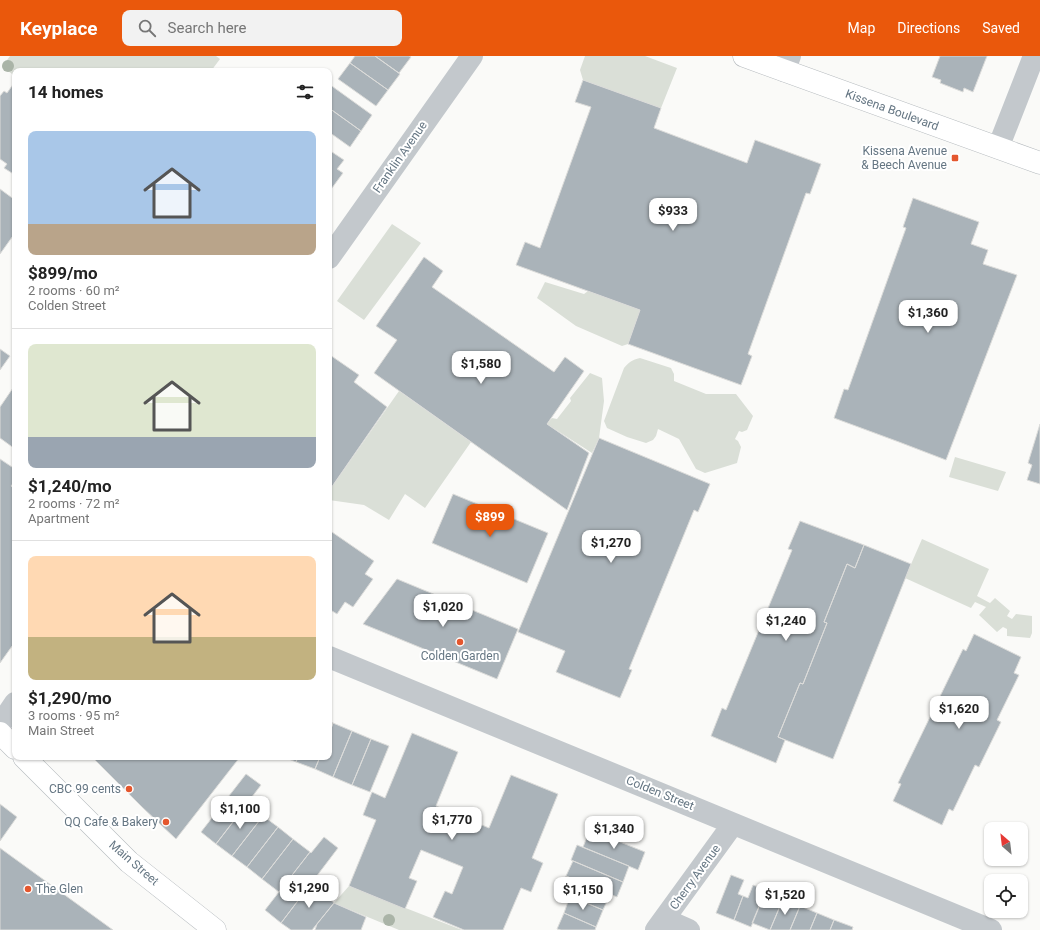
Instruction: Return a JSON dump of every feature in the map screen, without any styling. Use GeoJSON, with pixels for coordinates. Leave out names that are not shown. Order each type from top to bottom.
{"type":"FeatureCollection","features":[{"type":"Feature","properties":{"kind":"main road","name":"Kissena Boulevard"},"geometry":{"type":"LineString","coordinates":[[744,56],[787,63],[998,148],[1040,163]]}},
{"type":"Feature","properties":{"kind":"main road"},"geometry":{"type":"LineString","coordinates":[[0,733],[12,745]]}},
{"type":"Feature","properties":{"kind":"main road","name":"Main Street"},"geometry":{"type":"LineString","coordinates":[[27,760],[129,862],[215,930]]}},
{"type":"Feature","properties":{"kind":"street","name":"Franklin Avenue"},"geometry":{"type":"LineString","coordinates":[[332,254],[472,56]]}},
{"type":"Feature","properties":{"kind":"street"},"geometry":{"type":"LineString","coordinates":[[998,148],[1034,56]]}},
{"type":"Feature","properties":{"kind":"street","name":"Colden Street"},"geometry":{"type":"LineString","coordinates":[[332,658],[991,930]]}},
{"type":"Feature","properties":{"kind":"street"},"geometry":{"type":"LineString","coordinates":[[0,725],[12,707]]}},
{"type":"Feature","properties":{"kind":"street","name":"Cherry Avenue"},"geometry":{"type":"LineString","coordinates":[[660,925],[733,824]]}},
{"type":"Feature","properties":{"kind":"street"},"geometry":{"type":"LineString","coordinates":[[660,925],[689,930]]}},
{"type":"Feature","properties":{"kind":"shaded area"},"geometry":{"type":"Polygon","coordinates":[[[10,56],[216,56],[220,59],[213,68],[12,68],[12,74],[2,67],[10,56]]]}},
{"type":"Feature","properties":{"kind":"shaded area"},"geometry":{"type":"Polygon","coordinates":[[[585,56],[645,56],[677,68],[661,108],[583,80],[580,70],[585,56]]]}},
{"type":"Feature","properties":{"kind":"shaded area"},"geometry":{"type":"Polygon","coordinates":[[[392,224],[421,243],[364,320],[337,301],[392,224]]]}},
{"type":"Feature","properties":{"kind":"shaded area"},"geometry":{"type":"Polygon","coordinates":[[[545,282],[584,294],[588,291],[640,310],[628,344],[622,346],[576,326],[537,298],[545,282]]]}},
{"type":"Feature","properties":{"kind":"shaded area"},"geometry":{"type":"Polygon","coordinates":[[[640,358],[671,368],[674,374],[674,381],[706,394],[736,394],[753,416],[747,430],[742,432],[739,431],[735,439],[741,447],[737,463],[705,473],[696,469],[679,439],[658,429],[653,440],[646,443],[627,437],[607,428],[604,421],[624,368],[627,364],[640,358]]]}},
{"type":"Feature","properties":{"kind":"shaded area"},"geometry":{"type":"Polygon","coordinates":[[[590,373],[602,378],[604,401],[599,438],[592,453],[547,424],[552,418],[557,419],[571,401],[570,398],[590,373]]]}},
{"type":"Feature","properties":{"kind":"shaded area"},"geometry":{"type":"Polygon","coordinates":[[[399,391],[471,442],[425,508],[405,494],[389,520],[364,505],[332,500],[332,487],[399,391]]]}},
{"type":"Feature","properties":{"kind":"shaded area"},"geometry":{"type":"Polygon","coordinates":[[[955,457],[1006,472],[998,491],[949,477],[955,457]]]}},
{"type":"Feature","properties":{"kind":"shaded area"},"geometry":{"type":"Polygon","coordinates":[[[922,539],[989,569],[977,596],[990,603],[995,598],[1010,611],[1007,616],[1012,619],[1016,614],[1032,616],[1032,633],[1030,638],[1007,636],[1007,629],[1003,627],[997,632],[979,615],[986,607],[975,602],[971,608],[905,578],[922,539]]]}},
{"type":"Feature","properties":{"kind":"shaded area"},"geometry":{"type":"Polygon","coordinates":[[[349,886],[462,930],[399,930],[334,903],[349,886]]]}},
{"type":"Feature","properties":{"kind":"building"},"geometry":{"type":"Polygon","coordinates":[[[355,56],[375,56],[400,74],[388,90],[350,63],[355,56]]]}},
{"type":"Feature","properties":{"kind":"building"},"geometry":{"type":"Polygon","coordinates":[[[375,56],[409,56],[411,57],[399,73],[375,56]]]}},
{"type":"Feature","properties":{"kind":"building"},"geometry":{"type":"Polygon","coordinates":[[[940,56],[987,56],[973,92],[964,88],[963,92],[940,83],[941,80],[932,77],[940,56]]]}},
{"type":"Feature","properties":{"kind":"building"},"geometry":{"type":"Polygon","coordinates":[[[350,63],[388,90],[376,106],[338,79],[350,63]]]}},
{"type":"Feature","properties":{"kind":"building"},"geometry":{"type":"Polygon","coordinates":[[[583,80],[661,108],[654,128],[747,163],[755,140],[821,164],[810,194],[806,193],[748,354],[752,356],[741,385],[628,344],[640,310],[516,265],[525,242],[540,248],[591,107],[575,102],[583,80]]]}},
{"type":"Feature","properties":{"kind":"building"},"geometry":{"type":"Polygon","coordinates":[[[12,86],[12,173],[4,168],[7,164],[0,159],[0,96],[4,91],[7,93],[12,86]]]}},
{"type":"Feature","properties":{"kind":"building"},"geometry":{"type":"Polygon","coordinates":[[[332,86],[372,115],[361,131],[332,110],[332,86]]]}},
{"type":"Feature","properties":{"kind":"building"},"geometry":{"type":"Polygon","coordinates":[[[332,110],[361,131],[350,147],[332,134],[332,110]]]}},
{"type":"Feature","properties":{"kind":"building"},"geometry":{"type":"Polygon","coordinates":[[[332,152],[344,160],[337,169],[343,173],[332,188],[332,152]]]}},
{"type":"Feature","properties":{"kind":"building"},"geometry":{"type":"Polygon","coordinates":[[[0,189],[12,198],[12,237],[0,254],[0,189]]]}},
{"type":"Feature","properties":{"kind":"building"},"geometry":{"type":"Polygon","coordinates":[[[913,198],[979,222],[971,244],[988,250],[983,264],[1017,275],[946,460],[834,418],[844,389],[848,390],[906,228],[903,227],[913,198]]]}},
{"type":"Feature","properties":{"kind":"building"},"geometry":{"type":"Polygon","coordinates":[[[424,257],[443,271],[432,287],[554,372],[565,357],[584,371],[547,424],[589,453],[567,510],[374,373],[397,340],[376,326],[424,257]]]}},
{"type":"Feature","properties":{"kind":"building"},"geometry":{"type":"Polygon","coordinates":[[[0,349],[10,356],[0,370],[0,349]]]}},
{"type":"Feature","properties":{"kind":"building"},"geometry":{"type":"Polygon","coordinates":[[[332,356],[359,375],[354,382],[387,407],[332,487],[332,356]]]}},
{"type":"Feature","properties":{"kind":"building"},"geometry":{"type":"Polygon","coordinates":[[[12,389],[12,447],[0,438],[0,407],[12,389]]]}},
{"type":"Feature","properties":{"kind":"building"},"geometry":{"type":"Polygon","coordinates":[[[1040,424],[1040,484],[1027,480],[1032,465],[1028,463],[1040,424]]]}},
{"type":"Feature","properties":{"kind":"building"},"geometry":{"type":"Polygon","coordinates":[[[599,438],[710,484],[698,512],[694,510],[629,669],[632,670],[620,698],[556,672],[565,651],[518,632],[599,438]]]}},
{"type":"Feature","properties":{"kind":"building"},"geometry":{"type":"Polygon","coordinates":[[[0,459],[12,467],[12,646],[0,663],[0,459]]]}},
{"type":"Feature","properties":{"kind":"building"},"geometry":{"type":"Polygon","coordinates":[[[453,494],[548,533],[527,583],[432,543],[453,494]]]}},
{"type":"Feature","properties":{"kind":"building"},"geometry":{"type":"Polygon","coordinates":[[[800,521],[864,545],[855,568],[847,564],[824,622],[827,623],[803,684],[800,683],[778,737],[785,740],[776,763],[711,736],[722,708],[726,710],[792,550],[788,549],[800,521]]]}},
{"type":"Feature","properties":{"kind":"building"},"geometry":{"type":"Polygon","coordinates":[[[332,532],[374,561],[365,574],[373,579],[353,607],[345,602],[337,614],[332,611],[332,532]]]}},
{"type":"Feature","properties":{"kind":"building"},"geometry":{"type":"Polygon","coordinates":[[[864,545],[911,564],[833,759],[778,737],[800,683],[803,684],[827,623],[824,622],[847,564],[855,568],[864,545]]]}},
{"type":"Feature","properties":{"kind":"building","name":"Colden Garden"},"geometry":{"type":"Polygon","coordinates":[[[397,579],[518,629],[497,679],[363,624],[397,579]]]}},
{"type":"Feature","properties":{"kind":"building"},"geometry":{"type":"Polygon","coordinates":[[[974,634],[1021,657],[1014,673],[1019,675],[997,720],[1001,722],[979,767],[975,765],[953,811],[949,809],[942,825],[893,801],[901,784],[898,783],[963,649],[966,651],[974,634]]]}},
{"type":"Feature","properties":{"kind":"building"},"geometry":{"type":"Polygon","coordinates":[[[333,723],[352,731],[333,777],[315,769],[319,760],[332,760],[333,723]]]}},
{"type":"Feature","properties":{"kind":"building"},"geometry":{"type":"Polygon","coordinates":[[[352,731],[371,739],[352,785],[333,777],[352,731]]]}},
{"type":"Feature","properties":{"kind":"building"},"geometry":{"type":"Polygon","coordinates":[[[412,733],[458,752],[436,806],[489,828],[511,775],[558,794],[532,858],[543,863],[531,892],[521,888],[503,930],[464,930],[433,917],[445,891],[452,894],[463,867],[421,850],[409,878],[417,881],[405,909],[349,886],[376,820],[363,815],[372,792],[385,798],[412,733]]]}},
{"type":"Feature","properties":{"kind":"building"},"geometry":{"type":"Polygon","coordinates":[[[371,739],[389,746],[370,792],[352,785],[371,739]]]}},
{"type":"Feature","properties":{"kind":"building"},"geometry":{"type":"Polygon","coordinates":[[[95,760],[238,760],[176,839],[95,760]]]}},
{"type":"Feature","properties":{"kind":"building"},"geometry":{"type":"Polygon","coordinates":[[[297,760],[319,760],[315,769],[296,762],[297,760]]]}},
{"type":"Feature","properties":{"kind":"building"},"geometry":{"type":"Polygon","coordinates":[[[246,774],[261,785],[216,844],[201,832],[246,774]]]}},
{"type":"Feature","properties":{"kind":"building"},"geometry":{"type":"Polygon","coordinates":[[[0,804],[17,817],[0,841],[0,804]]]}},
{"type":"Feature","properties":{"kind":"building"},"geometry":{"type":"Polygon","coordinates":[[[247,804],[263,816],[232,856],[216,844],[247,804]]]}},
{"type":"Feature","properties":{"kind":"building"},"geometry":{"type":"Polygon","coordinates":[[[263,816],[278,827],[247,867],[232,856],[263,816]]]}},
{"type":"Feature","properties":{"kind":"building"},"geometry":{"type":"Polygon","coordinates":[[[278,827],[293,839],[262,879],[247,867],[278,827]]]}},
{"type":"Feature","properties":{"kind":"building"},"geometry":{"type":"Polygon","coordinates":[[[590,830],[645,852],[638,870],[583,847],[590,830]]]}},
{"type":"Feature","properties":{"kind":"building"},"geometry":{"type":"Polygon","coordinates":[[[324,837],[338,848],[281,923],[265,910],[310,852],[311,853],[324,837]]]}},
{"type":"Feature","properties":{"kind":"building"},"geometry":{"type":"Polygon","coordinates":[[[293,839],[310,852],[279,892],[262,879],[293,839]]]}},
{"type":"Feature","properties":{"kind":"building"},"geometry":{"type":"Polygon","coordinates":[[[577,845],[629,866],[623,882],[571,860],[577,845]]]}},
{"type":"Feature","properties":{"kind":"building","name":"The Glen"},"geometry":{"type":"Polygon","coordinates":[[[0,848],[113,930],[0,930],[0,848]]]}},
{"type":"Feature","properties":{"kind":"building"},"geometry":{"type":"Polygon","coordinates":[[[573,861],[623,882],[617,897],[566,876],[573,861]]]}},
{"type":"Feature","properties":{"kind":"building"},"geometry":{"type":"Polygon","coordinates":[[[731,875],[744,880],[738,894],[743,896],[734,920],[716,913],[731,875]]]}},
{"type":"Feature","properties":{"kind":"building"},"geometry":{"type":"Polygon","coordinates":[[[566,876],[610,894],[603,910],[560,892],[566,876]]]}},
{"type":"Feature","properties":{"kind":"building"},"geometry":{"type":"Polygon","coordinates":[[[313,881],[327,892],[326,896],[334,903],[312,930],[291,930],[281,923],[313,881]]]}},
{"type":"Feature","properties":{"kind":"building"},"geometry":{"type":"Polygon","coordinates":[[[753,885],[766,890],[751,927],[734,920],[743,896],[748,898],[753,885]]]}},
{"type":"Feature","properties":{"kind":"building"},"geometry":{"type":"Polygon","coordinates":[[[765,892],[783,899],[770,930],[752,923],[765,892]]]}},
{"type":"Feature","properties":{"kind":"building"},"geometry":{"type":"Polygon","coordinates":[[[570,896],[603,910],[596,927],[564,913],[570,896]]]}},
{"type":"Feature","properties":{"kind":"building"},"geometry":{"type":"Polygon","coordinates":[[[783,899],[800,906],[790,930],[770,930],[783,899]]]}},
{"type":"Feature","properties":{"kind":"building"},"geometry":{"type":"Polygon","coordinates":[[[334,903],[366,917],[361,930],[315,930],[317,924],[334,903]]]}},
{"type":"Feature","properties":{"kind":"building"},"geometry":{"type":"Polygon","coordinates":[[[800,906],[817,913],[810,930],[790,930],[800,906]]]}},
{"type":"Feature","properties":{"kind":"building"},"geometry":{"type":"Polygon","coordinates":[[[564,913],[596,927],[595,930],[557,929],[564,913]]]}},
{"type":"Feature","properties":{"kind":"building"},"geometry":{"type":"Polygon","coordinates":[[[817,913],[834,920],[830,930],[810,930],[817,913]]]}},
{"type":"Feature","properties":{"kind":"building"},"geometry":{"type":"Polygon","coordinates":[[[834,920],[853,927],[852,930],[830,930],[834,920]]]}},
{"type":"Feature","properties":{"kind":"place","name":"Kissena Avenue & Beech Avenue"},"geometry":{"type":"Point","coordinates":[955,158]}},
{"type":"Feature","properties":{"kind":"place","name":"Colden Garden"},"geometry":{"type":"Point","coordinates":[460,642]}},
{"type":"Feature","properties":{"kind":"place","name":"CBC 99 cents"},"geometry":{"type":"Point","coordinates":[129,789]}},
{"type":"Feature","properties":{"kind":"place","name":"QQ Cafe & Bakery"},"geometry":{"type":"Point","coordinates":[166,822]}},
{"type":"Feature","properties":{"kind":"place","name":"The Glen"},"geometry":{"type":"Point","coordinates":[28,889]}}]}
